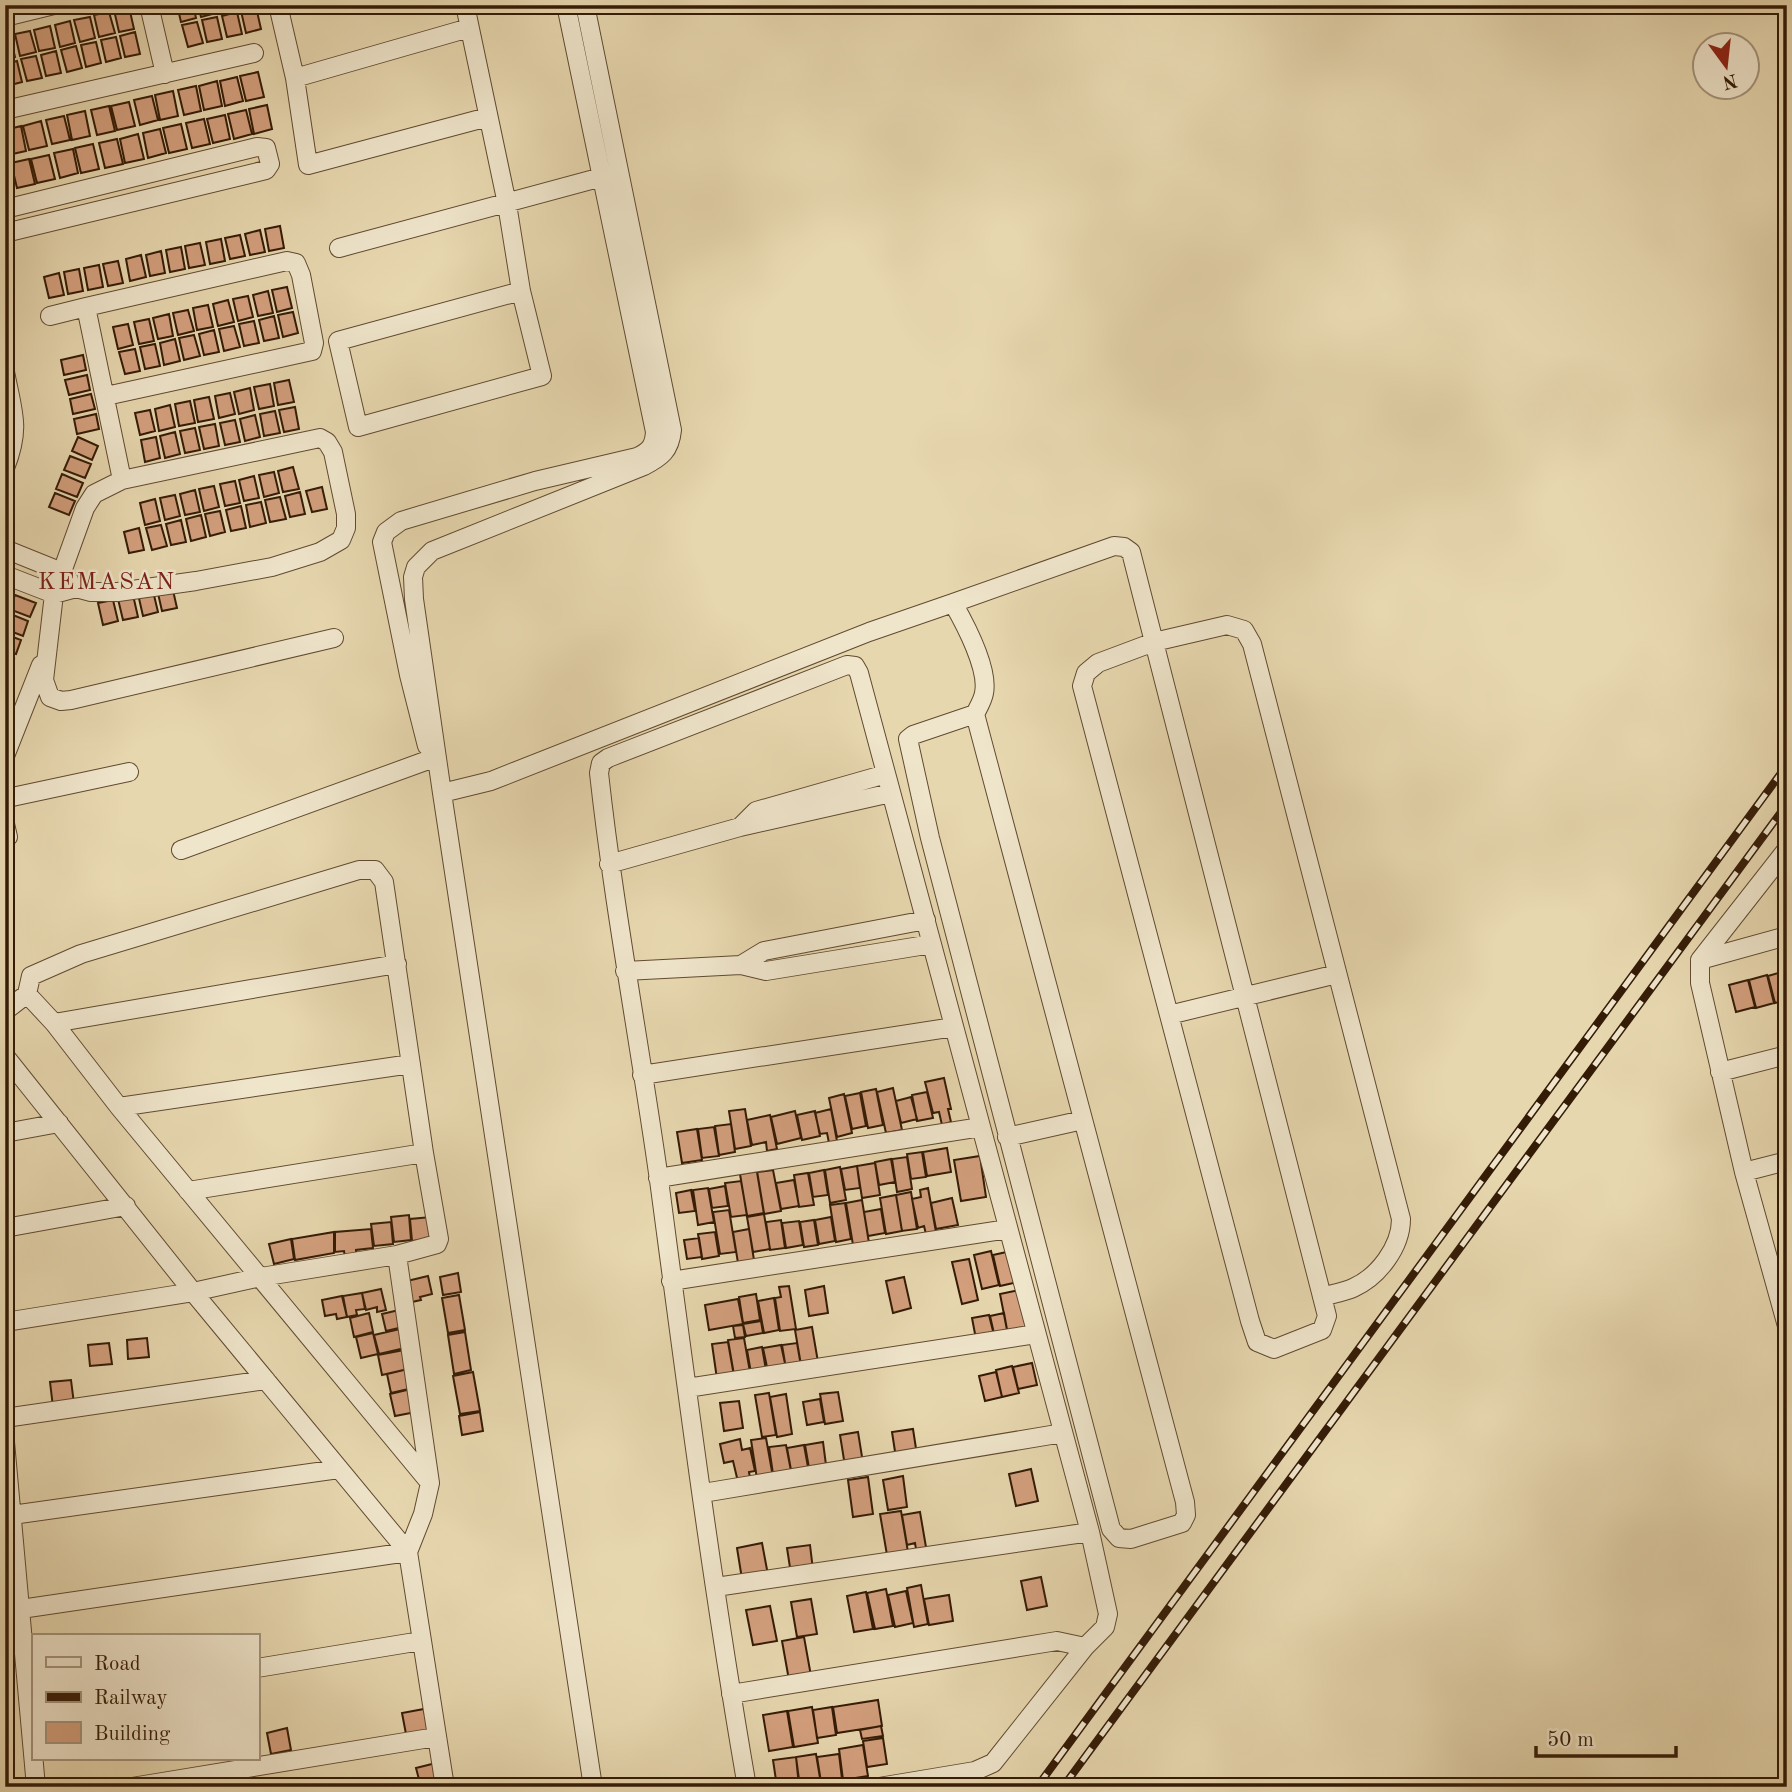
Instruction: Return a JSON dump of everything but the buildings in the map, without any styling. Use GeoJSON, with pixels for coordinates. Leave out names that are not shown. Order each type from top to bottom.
{"type":"FeatureCollection","features":[{"type":"Feature","properties":{"kind":"street"},"geometry":{"type":"LineString","coordinates":[[5,17],[54,5]]}},
{"type":"Feature","properties":{"kind":"street"},"geometry":{"type":"LineString","coordinates":[[149,5],[164,74]]}},
{"type":"Feature","properties":{"kind":"street"},"geometry":{"type":"LineString","coordinates":[[278,5],[295,78],[308,165],[488,117]]}},
{"type":"Feature","properties":{"kind":"street"},"geometry":{"type":"LineString","coordinates":[[465,5],[507,204],[521,291],[542,376],[358,427],[338,341],[521,291]]}},
{"type":"Feature","properties":{"kind":"street"},"geometry":{"type":"LineString","coordinates":[[181,850],[435,765],[439,758],[414,599],[413,577],[416,567],[432,551],[644,466],[667,451],[672,430],[611,174],[566,5]]}},
{"type":"Feature","properties":{"kind":"street"},"geometry":{"type":"LineString","coordinates":[[585,5],[655,432],[654,445],[637,457],[535,481],[401,521],[386,532],[382,542],[409,675],[442,793],[593,1787]]}},
{"type":"Feature","properties":{"kind":"street"},"geometry":{"type":"LineString","coordinates":[[295,78],[470,28]]}},
{"type":"Feature","properties":{"kind":"street"},"geometry":{"type":"LineString","coordinates":[[5,110],[254,54]]}},
{"type":"Feature","properties":{"kind":"street"},"geometry":{"type":"LineString","coordinates":[[5,209],[257,146],[266,148],[270,164],[266,170],[5,233]]}},
{"type":"Feature","properties":{"kind":"street"},"geometry":{"type":"LineString","coordinates":[[339,248],[611,174]]}},
{"type":"Feature","properties":{"kind":"street"},"geometry":{"type":"LineString","coordinates":[[50,316],[287,261],[296,263],[301,275],[314,344],[312,351],[106,396]]}},
{"type":"Feature","properties":{"kind":"street"},"geometry":{"type":"LineString","coordinates":[[86,307],[122,480]]}},
{"type":"Feature","properties":{"kind":"street"},"geometry":{"type":"LineString","coordinates":[[5,372],[16,424],[14,446],[5,468]]}},
{"type":"Feature","properties":{"kind":"street"},"geometry":{"type":"LineString","coordinates":[[5,575],[54,594],[76,588],[91,592],[118,592],[196,582],[272,567],[320,552],[341,540],[346,528],[333,452],[320,438],[122,480],[94,495],[85,508],[54,594],[44,680],[50,697],[61,701],[334,638]]}},
{"type":"Feature","properties":{"kind":"street"},"geometry":{"type":"LineString","coordinates":[[442,793],[491,781],[869,632],[1114,546],[1124,547],[1131,552],[1154,642],[1245,996],[1327,1317],[1322,1331],[1274,1349],[1257,1342],[1082,685],[1086,673],[1098,663],[1154,642],[1227,625],[1244,630],[1252,644],[1401,1219],[1401,1229],[1390,1253],[1371,1278],[1351,1289],[1322,1297]]}},
{"type":"Feature","properties":{"kind":"street"},"geometry":{"type":"LineString","coordinates":[[5,548],[62,572],[76,588]]}},
{"type":"Feature","properties":{"kind":"street"},"geometry":{"type":"LineString","coordinates":[[953,603],[968,629],[980,663],[985,692],[975,714],[1185,1503],[1186,1515],[1182,1523],[1131,1539],[1119,1538],[1111,1529],[930,838],[908,739],[975,714]]}},
{"type":"Feature","properties":{"kind":"street"},"geometry":{"type":"LineString","coordinates":[[5,756],[48,647]]}},
{"type":"Feature","properties":{"kind":"street"},"geometry":{"type":"LineString","coordinates":[[747,1787],[671,1281],[659,1178],[609,864],[599,773],[601,763],[608,758],[847,665],[855,666],[859,673],[1090,1532],[1108,1614],[1105,1627],[1085,1647],[1004,1751],[986,1768],[879,1787]]}},
{"type":"Feature","properties":{"kind":"street"},"geometry":{"type":"LineString","coordinates":[[5,796],[12,797],[129,772]]}},
{"type":"Feature","properties":{"kind":"street"},"geometry":{"type":"LineString","coordinates":[[740,828],[756,811],[886,774]]}},
{"type":"Feature","properties":{"kind":"street"},"geometry":{"type":"LineString","coordinates":[[609,864],[740,828],[891,793]]}},
{"type":"Feature","properties":{"kind":"street"},"geometry":{"type":"LineString","coordinates":[[1787,849],[1700,960],[1700,983],[1720,1072],[1744,1172],[1779,1274],[1787,1326]]}},
{"type":"Feature","properties":{"kind":"street"},"geometry":{"type":"LineString","coordinates":[[5,1011],[27,994],[31,975],[81,954],[359,870],[375,870],[384,882],[439,1239],[437,1244],[397,1255],[261,1277],[193,1292],[5,1322]]}},
{"type":"Feature","properties":{"kind":"street"},"geometry":{"type":"LineString","coordinates":[[741,965],[764,951],[926,920]]}},
{"type":"Feature","properties":{"kind":"street"},"geometry":{"type":"LineString","coordinates":[[1700,960],[1787,936]]}},
{"type":"Feature","properties":{"kind":"street"},"geometry":{"type":"LineString","coordinates":[[625,971],[741,965],[766,971],[932,944]]}},
{"type":"Feature","properties":{"kind":"street"},"geometry":{"type":"LineString","coordinates":[[54,1023],[397,964]]}},
{"type":"Feature","properties":{"kind":"street"},"geometry":{"type":"LineString","coordinates":[[1169,1015],[1337,974]]}},
{"type":"Feature","properties":{"kind":"street"},"geometry":{"type":"LineString","coordinates":[[27,994],[54,1023],[119,1107],[430,1483]]}},
{"type":"Feature","properties":{"kind":"street"},"geometry":{"type":"LineString","coordinates":[[642,1075],[954,1027]]}},
{"type":"Feature","properties":{"kind":"street"},"geometry":{"type":"LineString","coordinates":[[1720,1072],[1787,1055]]}},
{"type":"Feature","properties":{"kind":"street"},"geometry":{"type":"LineString","coordinates":[[5,1056],[193,1292],[408,1552]]}},
{"type":"Feature","properties":{"kind":"street"},"geometry":{"type":"LineString","coordinates":[[119,1107],[411,1064]]}},
{"type":"Feature","properties":{"kind":"street"},"geometry":{"type":"LineString","coordinates":[[1007,1137],[1083,1120]]}},
{"type":"Feature","properties":{"kind":"street"},"geometry":{"type":"LineString","coordinates":[[5,1133],[59,1123]]}},
{"type":"Feature","properties":{"kind":"street"},"geometry":{"type":"LineString","coordinates":[[659,1178],[981,1127]]}},
{"type":"Feature","properties":{"kind":"street"},"geometry":{"type":"LineString","coordinates":[[188,1191],[424,1153]]}},
{"type":"Feature","properties":{"kind":"street"},"geometry":{"type":"LineString","coordinates":[[1744,1172],[1787,1161]]}},
{"type":"Feature","properties":{"kind":"street"},"geometry":{"type":"LineString","coordinates":[[5,1228],[126,1206]]}},
{"type":"Feature","properties":{"kind":"street"},"geometry":{"type":"LineString","coordinates":[[671,1281],[1008,1229]]}},
{"type":"Feature","properties":{"kind":"street"},"geometry":{"type":"LineString","coordinates":[[397,1255],[430,1483],[423,1514],[408,1552],[445,1787]]}},
{"type":"Feature","properties":{"kind":"street"},"geometry":{"type":"LineString","coordinates":[[687,1388],[1036,1334]]}},
{"type":"Feature","properties":{"kind":"street"},"geometry":{"type":"LineString","coordinates":[[5,1418],[266,1380]]}},
{"type":"Feature","properties":{"kind":"street"},"geometry":{"type":"LineString","coordinates":[[703,1493],[1063,1433]]}},
{"type":"Feature","properties":{"kind":"street"},"geometry":{"type":"LineString","coordinates":[[5,1442],[31,1707]]}},
{"type":"Feature","properties":{"kind":"street"},"geometry":{"type":"LineString","coordinates":[[12,1515],[339,1469]]}},
{"type":"Feature","properties":{"kind":"street"},"geometry":{"type":"LineString","coordinates":[[716,1587],[1090,1532]]}},
{"type":"Feature","properties":{"kind":"street"},"geometry":{"type":"LineString","coordinates":[[21,1609],[408,1552]]}},
{"type":"Feature","properties":{"kind":"street"},"geometry":{"type":"LineString","coordinates":[[259,1668],[421,1641]]}},
{"type":"Feature","properties":{"kind":"street"},"geometry":{"type":"LineString","coordinates":[[731,1694],[1058,1641],[1085,1647]]}},
{"type":"Feature","properties":{"kind":"street"},"geometry":{"type":"LineString","coordinates":[[132,1787],[436,1737]]}},
{"type":"Feature","properties":{"kind":"street"},"geometry":{"type":"LineString","coordinates":[[34,1760],[36,1787]]}},
{"type":"Feature","properties":{"kind":"railway"},"geometry":{"type":"LineString","coordinates":[[1037,1787],[1787,765]]}},
{"type":"Feature","properties":{"kind":"railway"},"geometry":{"type":"LineString","coordinates":[[1063,1787],[1787,804]]}},
{"type":"Feature","properties":{"kind":"district","name":"KEMASAN"},"geometry":{"type":"Point","coordinates":[107,581]}}]}
